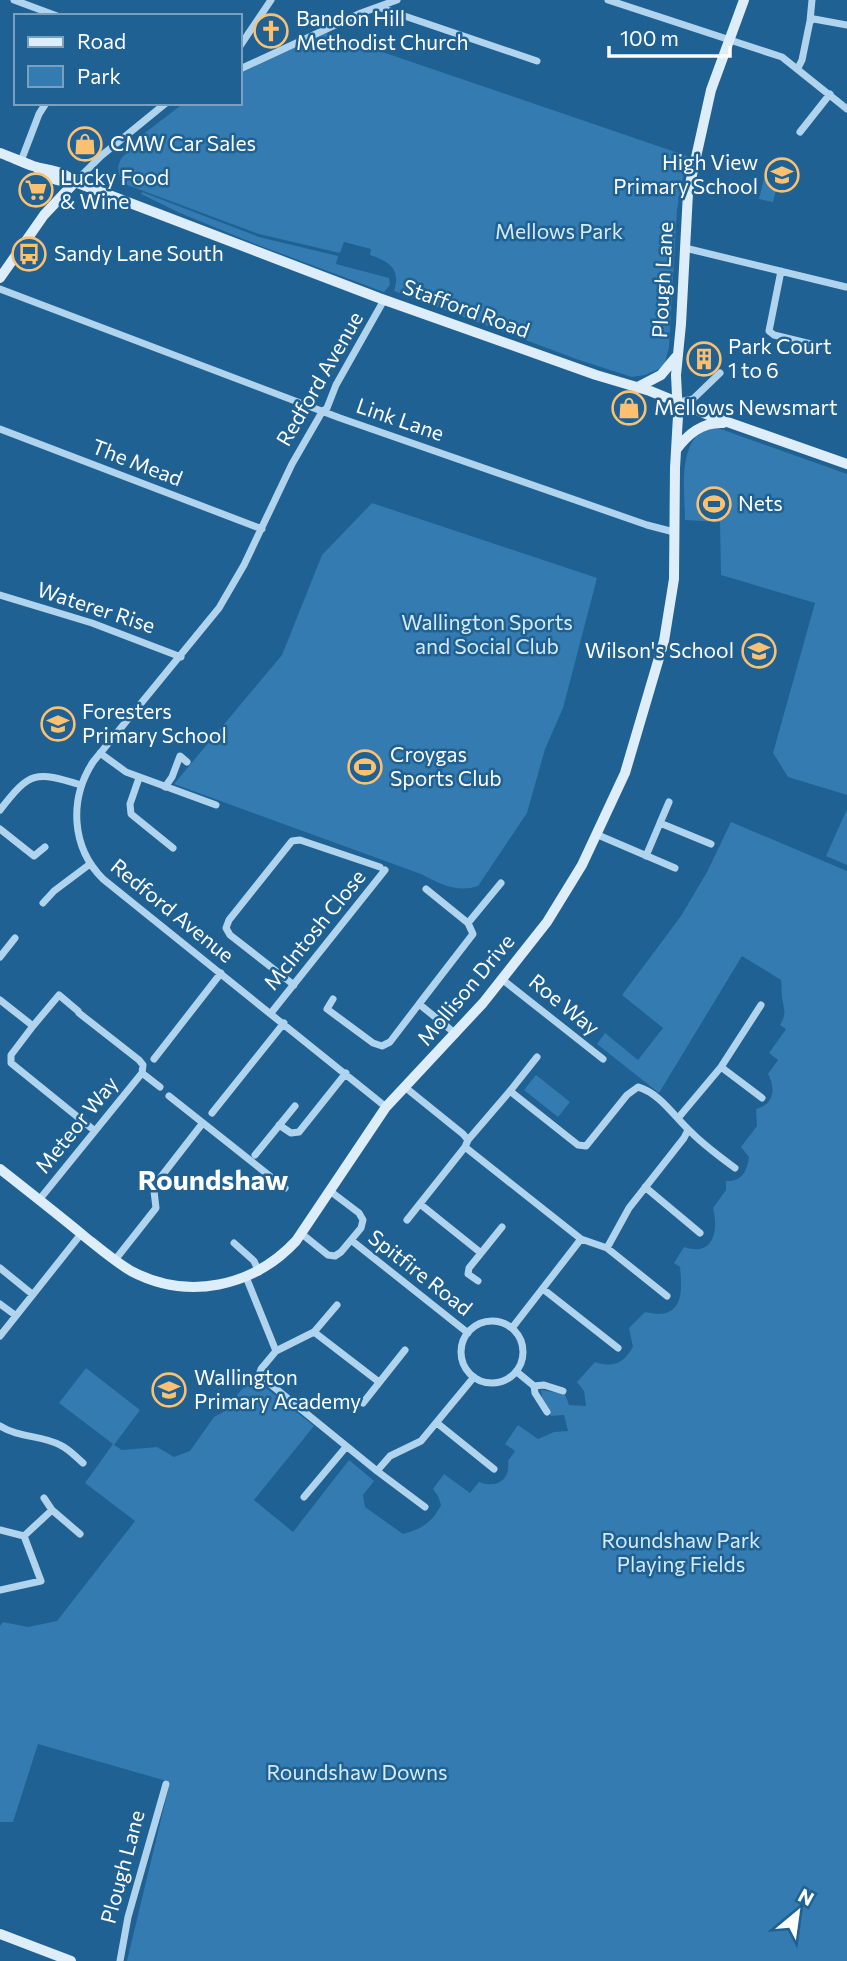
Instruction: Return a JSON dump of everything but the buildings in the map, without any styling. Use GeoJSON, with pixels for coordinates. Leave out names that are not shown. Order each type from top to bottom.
{"type":"FeatureCollection","features":[{"type":"Feature","properties":{"kind":"main road","name":"Plough Lane"},"geometry":{"type":"LineString","coordinates":[[679,402],[676,378],[691,174],[708,103],[744,0]]}},
{"type":"Feature","properties":{"kind":"main road","name":"Stafford Road"},"geometry":{"type":"LineString","coordinates":[[0,153],[36,167],[53,178],[66,183],[75,182]]}},
{"type":"Feature","properties":{"kind":"main road","name":"Stafford Road"},"geometry":{"type":"LineString","coordinates":[[36,167],[48,167],[66,174],[75,182],[384,300],[679,402],[847,464]]}},
{"type":"Feature","properties":{"kind":"main road"},"geometry":{"type":"LineString","coordinates":[[52,205],[57,188],[53,178]]}},
{"type":"Feature","properties":{"kind":"main road"},"geometry":{"type":"LineString","coordinates":[[0,278],[52,205],[75,182]]}},
{"type":"Feature","properties":{"kind":"main road"},"geometry":{"type":"LineString","coordinates":[[636,388],[662,375],[678,355]]}},
{"type":"Feature","properties":{"kind":"main road","name":"Mollison Drive"},"geometry":{"type":"LineString","coordinates":[[0,1169],[115,1261],[140,1275],[175,1286],[211,1287],[246,1278],[282,1256],[302,1234],[386,1107],[503,980],[562,899],[610,809],[625,773],[664,641],[674,579],[679,402]]}},
{"type":"Feature","properties":{"kind":"main road"},"geometry":{"type":"LineString","coordinates":[[676,450],[687,436],[704,426],[720,423],[740,426]]}},
{"type":"Feature","properties":{"kind":"main road"},"geometry":{"type":"LineString","coordinates":[[0,1934],[71,1961]]}},
{"type":"Feature","properties":{"kind":"street"},"geometry":{"type":"LineString","coordinates":[[15,0],[52,14]]}},
{"type":"Feature","properties":{"kind":"street"},"geometry":{"type":"LineString","coordinates":[[242,43],[271,0]]}},
{"type":"Feature","properties":{"kind":"street"},"geometry":{"type":"LineString","coordinates":[[242,68],[378,6],[397,0]]}},
{"type":"Feature","properties":{"kind":"street"},"geometry":{"type":"LineString","coordinates":[[608,0],[627,3],[775,54],[847,108]]}},
{"type":"Feature","properties":{"kind":"street"},"geometry":{"type":"LineString","coordinates":[[797,68],[802,60],[812,0]]}},
{"type":"Feature","properties":{"kind":"street"},"geometry":{"type":"LineString","coordinates":[[378,6],[537,61]]}},
{"type":"Feature","properties":{"kind":"street"},"geometry":{"type":"LineString","coordinates":[[810,21],[814,19],[847,25]]}},
{"type":"Feature","properties":{"kind":"street"},"geometry":{"type":"LineString","coordinates":[[800,132],[830,94]]}},
{"type":"Feature","properties":{"kind":"street"},"geometry":{"type":"LineString","coordinates":[[22,161],[45,105]]}},
{"type":"Feature","properties":{"kind":"street"},"geometry":{"type":"LineString","coordinates":[[75,182],[101,156],[164,105]]}},
{"type":"Feature","properties":{"kind":"street"},"geometry":{"type":"LineString","coordinates":[[685,248],[847,288]]}},
{"type":"Feature","properties":{"kind":"street"},"geometry":{"type":"LineString","coordinates":[[782,271],[769,331],[774,335],[811,344]]}},
{"type":"Feature","properties":{"kind":"street","name":"Link Lane"},"geometry":{"type":"LineString","coordinates":[[0,289],[322,411],[647,525],[674,532]]}},
{"type":"Feature","properties":{"kind":"street","name":"Redford Avenue"},"geometry":{"type":"LineString","coordinates":[[384,300],[336,385],[327,408],[322,411],[288,472],[262,529],[219,608],[100,753],[81,785],[76,808],[76,825],[90,864],[103,879],[386,1107]]}},
{"type":"Feature","properties":{"kind":"street"},"geometry":{"type":"LineString","coordinates":[[679,402],[693,399],[720,373]]}},
{"type":"Feature","properties":{"kind":"street","name":"The Mead"},"geometry":{"type":"LineString","coordinates":[[0,429],[262,529]]}},
{"type":"Feature","properties":{"kind":"street","name":"Waterer Rise"},"geometry":{"type":"LineString","coordinates":[[0,595],[92,623],[181,657]]}},
{"type":"Feature","properties":{"kind":"street"},"geometry":{"type":"LineString","coordinates":[[100,753],[118,769],[216,805]]}},
{"type":"Feature","properties":{"kind":"street"},"geometry":{"type":"LineString","coordinates":[[165,787],[180,757],[187,762]]}},
{"type":"Feature","properties":{"kind":"street"},"geometry":{"type":"LineString","coordinates":[[0,810],[24,782],[36,777],[50,776],[81,785]]}},
{"type":"Feature","properties":{"kind":"street"},"geometry":{"type":"LineString","coordinates":[[139,778],[131,804],[131,814],[173,848]]}},
{"type":"Feature","properties":{"kind":"street"},"geometry":{"type":"LineString","coordinates":[[646,856],[669,802]]}},
{"type":"Feature","properties":{"kind":"street"},"geometry":{"type":"LineString","coordinates":[[660,822],[711,844]]}},
{"type":"Feature","properties":{"kind":"street"},"geometry":{"type":"LineString","coordinates":[[0,829],[34,856],[45,847]]}},
{"type":"Feature","properties":{"kind":"street"},"geometry":{"type":"LineString","coordinates":[[598,835],[675,868]]}},
{"type":"Feature","properties":{"kind":"street","name":"McIntosh Close"},"geometry":{"type":"LineString","coordinates":[[271,1013],[294,985],[382,869],[300,840],[292,841],[229,920],[226,928],[230,935],[294,985]]}},
{"type":"Feature","properties":{"kind":"street"},"geometry":{"type":"LineString","coordinates":[[43,903],[54,891],[90,864]]}},
{"type":"Feature","properties":{"kind":"street"},"geometry":{"type":"LineString","coordinates":[[468,923],[501,883]]}},
{"type":"Feature","properties":{"kind":"street"},"geometry":{"type":"LineString","coordinates":[[333,999],[327,1009],[373,1043],[382,1046],[390,1042],[472,937],[473,930],[468,923],[426,889]]}},
{"type":"Feature","properties":{"kind":"street"},"geometry":{"type":"LineString","coordinates":[[0,957],[15,938]]}},
{"type":"Feature","properties":{"kind":"street"},"geometry":{"type":"LineString","coordinates":[[154,1059],[221,973]]}},
{"type":"Feature","properties":{"kind":"street","name":"Roe Way"},"geometry":{"type":"LineString","coordinates":[[503,980],[603,1059]]}},
{"type":"Feature","properties":{"kind":"street","name":"Meteor Way"},"geometry":{"type":"LineString","coordinates":[[33,1026],[59,995],[141,1063],[142,1073],[39,1200]]}},
{"type":"Feature","properties":{"kind":"street"},"geometry":{"type":"LineString","coordinates":[[0,1000],[33,1026],[11,1055],[11,1063],[96,1131]]}},
{"type":"Feature","properties":{"kind":"street"},"geometry":{"type":"LineString","coordinates":[[419,1004],[456,1034]]}},
{"type":"Feature","properties":{"kind":"street"},"geometry":{"type":"LineString","coordinates":[[679,1117],[721,1067],[761,1005]]}},
{"type":"Feature","properties":{"kind":"street"},"geometry":{"type":"LineString","coordinates":[[212,1113],[284,1023]]}},
{"type":"Feature","properties":{"kind":"street"},"geometry":{"type":"LineString","coordinates":[[407,1220],[537,1057]]}},
{"type":"Feature","properties":{"kind":"street"},"geometry":{"type":"LineString","coordinates":[[721,1067],[762,1098]]}},
{"type":"Feature","properties":{"kind":"street","name":"Meteor Way"},"geometry":{"type":"LineString","coordinates":[[142,1073],[160,1087]]}},
{"type":"Feature","properties":{"kind":"street"},"geometry":{"type":"LineString","coordinates":[[279,1125],[291,1133],[299,1132],[346,1073]]}},
{"type":"Feature","properties":{"kind":"street"},"geometry":{"type":"LineString","coordinates":[[510,1091],[578,1145],[586,1146],[627,1095],[638,1087],[646,1090],[679,1117],[688,1130],[735,1168]]}},
{"type":"Feature","properties":{"kind":"street"},"geometry":{"type":"LineString","coordinates":[[406,1088],[463,1134],[466,1144],[581,1239],[607,1248],[667,1296]]}},
{"type":"Feature","properties":{"kind":"street"},"geometry":{"type":"LineString","coordinates":[[169,1096],[285,1188]]}},
{"type":"Feature","properties":{"kind":"street"},"geometry":{"type":"LineString","coordinates":[[256,1155],[295,1106]]}},
{"type":"Feature","properties":{"kind":"street"},"geometry":{"type":"LineString","coordinates":[[115,1261],[156,1208],[154,1191],[157,1182],[202,1124]]}},
{"type":"Feature","properties":{"kind":"street"},"geometry":{"type":"LineString","coordinates":[[607,1248],[629,1208],[688,1130]]}},
{"type":"Feature","properties":{"kind":"street"},"geometry":{"type":"LineString","coordinates":[[645,1187],[700,1233]]}},
{"type":"Feature","properties":{"kind":"street","name":"Spitfire Road"},"geometry":{"type":"LineString","coordinates":[[302,1234],[332,1256],[341,1252],[362,1225],[362,1217],[330,1191]]}},
{"type":"Feature","properties":{"kind":"street"},"geometry":{"type":"LineString","coordinates":[[420,1204],[481,1252]]}},
{"type":"Feature","properties":{"kind":"street"},"geometry":{"type":"LineString","coordinates":[[478,1281],[468,1274],[469,1268],[502,1227]]}},
{"type":"Feature","properties":{"kind":"street"},"geometry":{"type":"LineString","coordinates":[[0,1336],[81,1234]]}},
{"type":"Feature","properties":{"kind":"street"},"geometry":{"type":"LineString","coordinates":[[512,1328],[581,1239]]}},
{"type":"Feature","properties":{"kind":"street","name":"Spitfire Road"},"geometry":{"type":"LineString","coordinates":[[351,1240],[468,1333]]}},
{"type":"Feature","properties":{"kind":"street"},"geometry":{"type":"LineString","coordinates":[[234,1243],[254,1261],[259,1272]]}},
{"type":"Feature","properties":{"kind":"street"},"geometry":{"type":"LineString","coordinates":[[0,1268],[32,1294]]}},
{"type":"Feature","properties":{"kind":"street"},"geometry":{"type":"LineString","coordinates":[[246,1278],[276,1351]]}},
{"type":"Feature","properties":{"kind":"street"},"geometry":{"type":"LineString","coordinates":[[543,1289],[618,1348]]}},
{"type":"Feature","properties":{"kind":"street"},"geometry":{"type":"LineString","coordinates":[[0,1304],[15,1315]]}},
{"type":"Feature","properties":{"kind":"street"},"geometry":{"type":"LineString","coordinates":[[337,1305],[314,1332],[276,1351],[259,1375],[346,1447],[425,1507]]}},
{"type":"Feature","properties":{"kind":"street"},"geometry":{"type":"LineString","coordinates":[[493,1321],[512,1328],[522,1342],[523,1352],[517,1371],[499,1383],[490,1383],[474,1377],[463,1362],[461,1351],[468,1333],[483,1323],[493,1321]]}},
{"type":"Feature","properties":{"kind":"street"},"geometry":{"type":"LineString","coordinates":[[314,1332],[379,1382]]}},
{"type":"Feature","properties":{"kind":"street"},"geometry":{"type":"LineString","coordinates":[[363,1403],[405,1350]]}},
{"type":"Feature","properties":{"kind":"street"},"geometry":{"type":"LineString","coordinates":[[517,1371],[534,1386],[535,1393],[547,1412]]}},
{"type":"Feature","properties":{"kind":"street"},"geometry":{"type":"LineString","coordinates":[[377,1471],[390,1455],[421,1441],[474,1377]]}},
{"type":"Feature","properties":{"kind":"street"},"geometry":{"type":"LineString","coordinates":[[534,1386],[544,1385],[563,1391]]}},
{"type":"Feature","properties":{"kind":"street"},"geometry":{"type":"LineString","coordinates":[[437,1423],[494,1469]]}},
{"type":"Feature","properties":{"kind":"street"},"geometry":{"type":"LineString","coordinates":[[0,1426],[11,1433],[43,1438],[62,1445],[83,1463]]}},
{"type":"Feature","properties":{"kind":"street"},"geometry":{"type":"LineString","coordinates":[[304,1497],[346,1447]]}},
{"type":"Feature","properties":{"kind":"street"},"geometry":{"type":"LineString","coordinates":[[44,1498],[52,1510],[80,1534]]}},
{"type":"Feature","properties":{"kind":"street"},"geometry":{"type":"LineString","coordinates":[[24,1536],[52,1510]]}},
{"type":"Feature","properties":{"kind":"street"},"geometry":{"type":"LineString","coordinates":[[0,1530],[24,1536]]}},
{"type":"Feature","properties":{"kind":"street"},"geometry":{"type":"LineString","coordinates":[[0,1590],[41,1581],[24,1536]]}},
{"type":"Feature","properties":{"kind":"street","name":"Plough Lane"},"geometry":{"type":"LineString","coordinates":[[120,1961],[128,1917],[166,1784]]}},
{"type":"Feature","properties":{"kind":"green space","name":"Mellows Park"},"geometry":{"type":"Polygon","coordinates":[[[321,31],[687,156],[677,209],[669,347],[665,363],[645,375],[632,377],[579,360],[394,291],[395,272],[383,260],[370,255],[371,249],[344,242],[340,253],[259,234],[122,183],[119,166],[127,153],[125,148],[181,105],[242,105],[242,72],[321,31]]]}},
{"type":"Feature","properties":{"kind":"green space"},"geometry":{"type":"Polygon","coordinates":[[[766,171],[780,174],[773,202],[759,199],[766,171]]]}},
{"type":"Feature","properties":{"kind":"green space"},"geometry":{"type":"Polygon","coordinates":[[[142,192],[259,237],[338,256],[336,264],[389,278],[390,285],[384,292],[258,245],[180,213],[141,194],[142,192]]]}},
{"type":"Feature","properties":{"kind":"green space"},"geometry":{"type":"Polygon","coordinates":[[[715,427],[847,474],[847,795],[788,777],[773,753],[815,603],[721,575],[720,522],[685,520],[684,479],[688,451],[693,440],[702,432],[715,427]]]}},
{"type":"Feature","properties":{"kind":"green space","name":"Wallington Sports and Social Club"},"geometry":{"type":"Polygon","coordinates":[[[372,503],[597,578],[563,708],[545,749],[527,813],[478,886],[449,886],[174,784],[282,655],[322,555],[372,503]]]}},
{"type":"Feature","properties":{"kind":"green space"},"geometry":{"type":"Polygon","coordinates":[[[847,809],[847,865],[826,856],[847,809]]]}},
{"type":"Feature","properties":{"kind":"green space"},"geometry":{"type":"Polygon","coordinates":[[[731,822],[847,871],[847,1961],[127,1961],[170,1782],[38,1744],[13,1822],[0,1822],[0,1626],[3,1622],[28,1627],[57,1621],[135,1521],[85,1483],[113,1444],[59,1403],[86,1368],[140,1410],[114,1445],[122,1450],[157,1447],[174,1457],[190,1451],[214,1417],[223,1412],[252,1377],[314,1426],[254,1500],[293,1532],[349,1460],[374,1481],[363,1495],[365,1507],[403,1534],[425,1524],[438,1511],[441,1505],[433,1489],[444,1474],[470,1493],[479,1482],[491,1484],[505,1478],[508,1461],[515,1451],[505,1444],[518,1425],[538,1439],[554,1432],[568,1431],[564,1415],[551,1416],[543,1404],[541,1390],[565,1394],[569,1405],[586,1406],[584,1391],[577,1382],[595,1362],[607,1365],[617,1363],[625,1357],[633,1347],[629,1328],[645,1312],[666,1313],[678,1303],[681,1287],[680,1267],[674,1263],[684,1247],[702,1248],[712,1240],[715,1226],[713,1208],[726,1190],[726,1181],[740,1178],[745,1171],[749,1157],[741,1147],[757,1126],[756,1109],[767,1104],[772,1095],[768,1074],[778,1060],[769,1053],[786,1029],[780,1025],[784,1017],[781,980],[742,956],[659,1093],[597,1044],[605,1033],[638,1060],[663,1028],[622,995],[681,916],[707,872],[731,822]]]}},
{"type":"Feature","properties":{"kind":"green space"},"geometry":{"type":"Polygon","coordinates":[[[536,1075],[570,1102],[558,1117],[524,1090],[536,1075]]]}},
{"type":"Feature","properties":{"kind":"place","name":"Bandon Hill Methodist Church"},"geometry":{"type":"Point","coordinates":[271,31]}},
{"type":"Feature","properties":{"kind":"place","name":"CMW Car Sales"},"geometry":{"type":"Point","coordinates":[85,144]}},
{"type":"Feature","properties":{"kind":"place","name":"High View Primary School"},"geometry":{"type":"Point","coordinates":[782,175]}},
{"type":"Feature","properties":{"kind":"place","name":"Lucky Food & Wine"},"geometry":{"type":"Point","coordinates":[36,190]}},
{"type":"Feature","properties":{"kind":"place","name":"Sandy Lane South"},"geometry":{"type":"Point","coordinates":[29,254]}},
{"type":"Feature","properties":{"kind":"place","name":"Park Court 1 to 6"},"geometry":{"type":"Point","coordinates":[704,359]}},
{"type":"Feature","properties":{"kind":"place","name":"Mellows Newsmart"},"geometry":{"type":"Point","coordinates":[629,408]}},
{"type":"Feature","properties":{"kind":"place","name":"Nets"},"geometry":{"type":"Point","coordinates":[714,504]}},
{"type":"Feature","properties":{"kind":"place","name":"Wilson's School"},"geometry":{"type":"Point","coordinates":[759,651]}},
{"type":"Feature","properties":{"kind":"place","name":"Foresters Primary School"},"geometry":{"type":"Point","coordinates":[58,724]}},
{"type":"Feature","properties":{"kind":"place","name":"Croygas Sports Club"},"geometry":{"type":"Point","coordinates":[365,767]}},
{"type":"Feature","properties":{"kind":"place","name":"Wallington Primary Academy"},"geometry":{"type":"Point","coordinates":[169,1390]}},
{"type":"Feature","properties":{"kind":"district","name":"Roundshaw"},"geometry":{"type":"Point","coordinates":[213,1180]}},
{"type":"Feature","properties":{"kind":"park label","name":"Roundshaw Park Playing Fields"},"geometry":{"type":"Point","coordinates":[681,1553]}},
{"type":"Feature","properties":{"kind":"park label","name":"Roundshaw Downs"},"geometry":{"type":"Point","coordinates":[357,1773]}}]}
